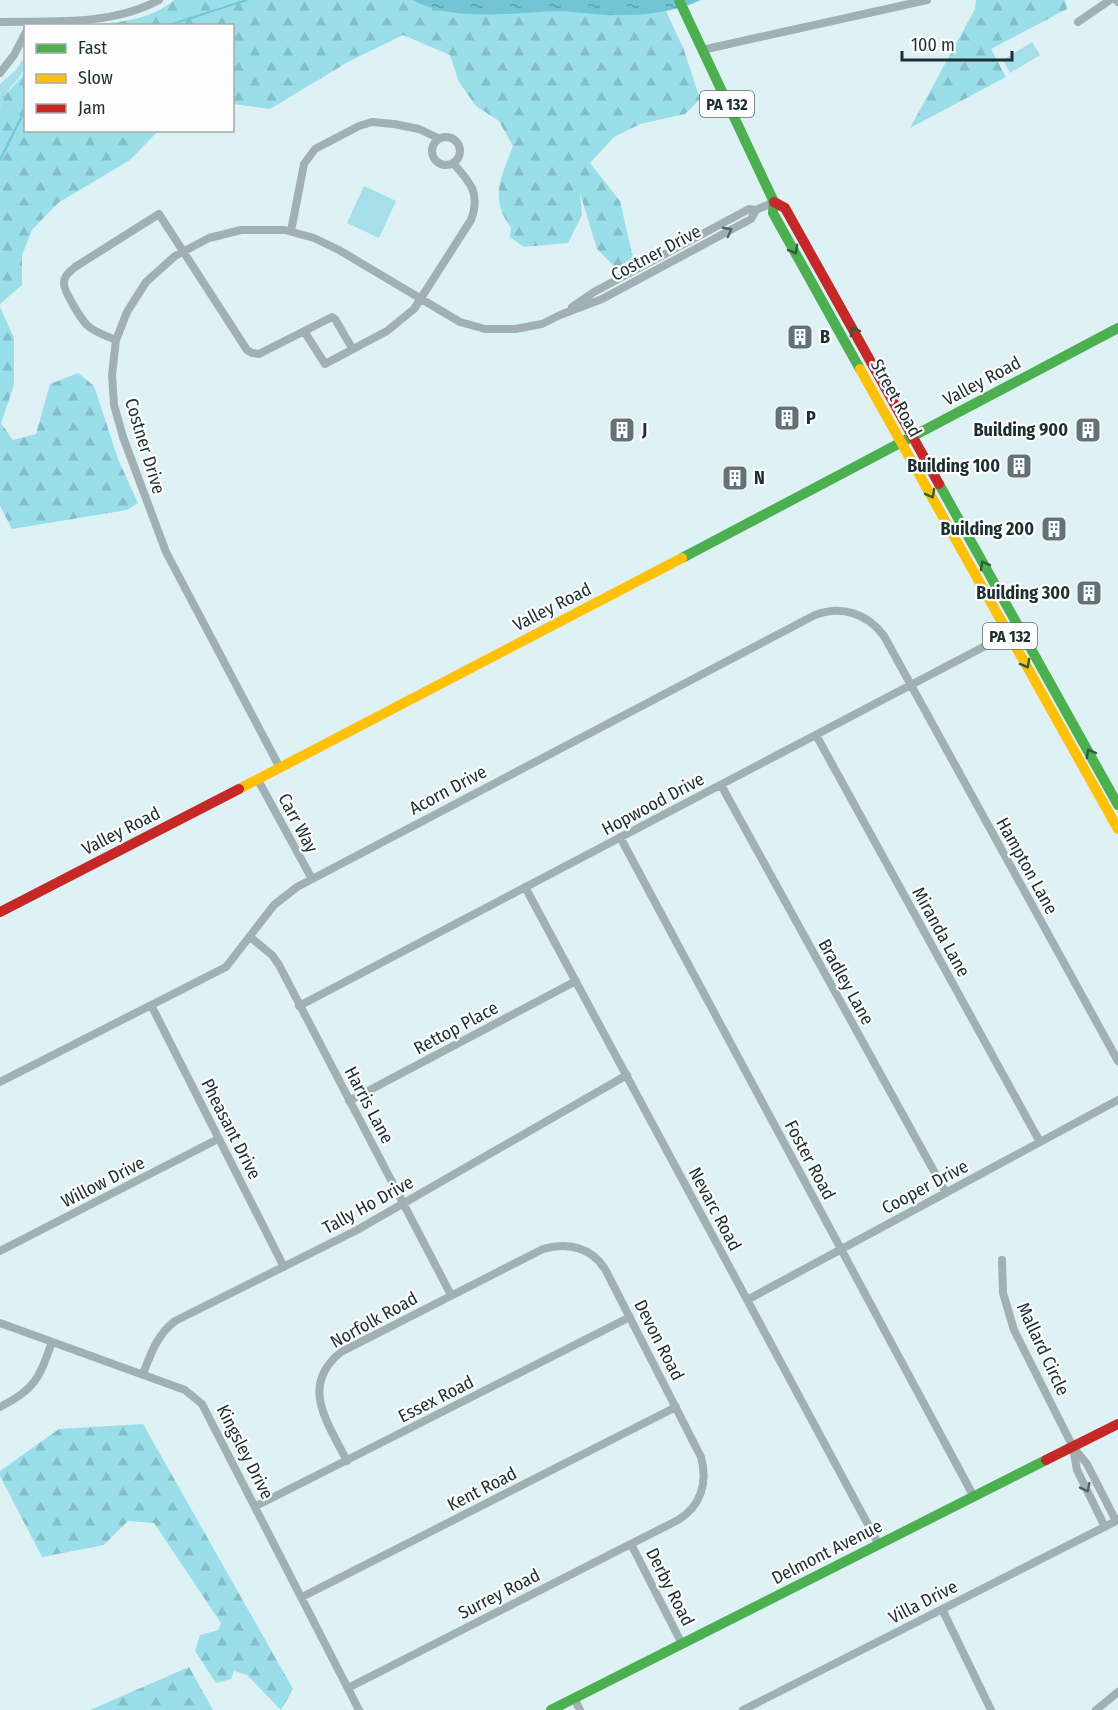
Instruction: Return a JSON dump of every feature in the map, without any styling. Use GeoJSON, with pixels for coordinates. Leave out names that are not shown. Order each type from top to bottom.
{"type":"FeatureCollection","features":[{"type":"Feature","properties":{"kind":"street"},"geometry":{"type":"LineString","coordinates":[[0,22],[29,23],[111,17],[142,8],[159,0]]}},
{"type":"Feature","properties":{"kind":"street","name":"Street Road"},"geometry":{"type":"LineString","coordinates":[[679,0],[774,202],[773,213],[1118,829]]}},
{"type":"Feature","properties":{"kind":"street"},"geometry":{"type":"LineString","coordinates":[[702,50],[927,0]]}},
{"type":"Feature","properties":{"kind":"street"},"geometry":{"type":"LineString","coordinates":[[1078,22],[1110,0]]}},
{"type":"Feature","properties":{"kind":"street"},"geometry":{"type":"LineString","coordinates":[[0,73],[14,56],[24,36]]}},
{"type":"Feature","properties":{"kind":"street"},"geometry":{"type":"LineString","coordinates":[[291,231],[304,164],[315,149],[359,126],[372,122],[394,123],[419,129],[438,138],[451,137],[459,146],[458,159],[453,163],[441,164],[432,155],[434,142],[438,138]]}},
{"type":"Feature","properties":{"kind":"street"},"geometry":{"type":"LineString","coordinates":[[304,331],[325,364],[352,348],[369,342],[407,316],[421,300],[471,220],[474,211],[474,191],[453,163]]}},
{"type":"Feature","properties":{"kind":"street","name":"Street Road"},"geometry":{"type":"LineString","coordinates":[[774,202],[785,208],[1118,804]]}},
{"type":"Feature","properties":{"kind":"street","name":"Costner Drive"},"geometry":{"type":"LineString","coordinates":[[280,768],[166,552],[123,437],[114,405],[112,375],[116,340],[127,312],[140,290],[156,272],[182,252],[209,238],[232,231],[259,228],[291,231],[314,237],[339,250],[460,322],[485,329],[522,328],[542,324],[563,313],[602,299],[751,219],[756,210],[774,202]]}},
{"type":"Feature","properties":{"kind":"street"},"geometry":{"type":"LineString","coordinates":[[116,340],[86,324],[63,285],[67,274],[159,214],[247,350],[259,354],[332,317],[352,348]]}},
{"type":"Feature","properties":{"kind":"street","name":"Valley Road"},"geometry":{"type":"LineString","coordinates":[[0,912],[258,780],[902,443],[1118,327]]}},
{"type":"Feature","properties":{"kind":"street","name":"Acorn Drive"},"geometry":{"type":"LineString","coordinates":[[0,1082],[226,967],[283,897],[312,879],[822,612],[848,611],[874,625],[884,636],[910,686]]}},
{"type":"Feature","properties":{"kind":"street","name":"Hopwood Drive"},"geometry":{"type":"LineString","coordinates":[[299,1005],[1020,629]]}},
{"type":"Feature","properties":{"kind":"street","name":"Hampton Lane"},"geometry":{"type":"LineString","coordinates":[[910,686],[1118,1061]]}},
{"type":"Feature","properties":{"kind":"street","name":"Miranda Lane"},"geometry":{"type":"LineString","coordinates":[[816,735],[1040,1142]]}},
{"type":"Feature","properties":{"kind":"street","name":"Carr Way"},"geometry":{"type":"LineString","coordinates":[[258,780],[312,879]]}},
{"type":"Feature","properties":{"kind":"street","name":"Bradley Lane"},"geometry":{"type":"LineString","coordinates":[[721,785],[946,1193]]}},
{"type":"Feature","properties":{"kind":"street","name":"Foster Road"},"geometry":{"type":"LineString","coordinates":[[620,837],[974,1497]]}},
{"type":"Feature","properties":{"kind":"street","name":"Nevarc Road"},"geometry":{"type":"LineString","coordinates":[[525,887],[879,1545]]}},
{"type":"Feature","properties":{"kind":"street","name":"Harris Lane"},"geometry":{"type":"LineString","coordinates":[[250,937],[272,955],[451,1295]]}},
{"type":"Feature","properties":{"kind":"street","name":"Rettop Place"},"geometry":{"type":"LineString","coordinates":[[350,1101],[576,981]]}},
{"type":"Feature","properties":{"kind":"street","name":"Pheasant Drive"},"geometry":{"type":"LineString","coordinates":[[151,1005],[284,1267]]}},
{"type":"Feature","properties":{"kind":"street","name":"Tally Ho Drive"},"geometry":{"type":"LineString","coordinates":[[143,1374],[156,1341],[175,1321],[357,1230],[627,1075]]}},
{"type":"Feature","properties":{"kind":"street","name":"Cooper Drive"},"geometry":{"type":"LineString","coordinates":[[747,1300],[1118,1100]]}},
{"type":"Feature","properties":{"kind":"street","name":"Willow Drive"},"geometry":{"type":"LineString","coordinates":[[0,1251],[218,1138]]}},
{"type":"Feature","properties":{"kind":"street","name":"Devon Road"},"geometry":{"type":"LineString","coordinates":[[496,1273],[543,1249],[564,1245],[590,1253],[602,1265],[701,1458],[704,1478],[701,1494],[691,1510],[665,1527]]}},
{"type":"Feature","properties":{"kind":"street","name":"Mallard Circle"},"geometry":{"type":"LineString","coordinates":[[1002,1260],[1003,1293],[1010,1321],[1073,1447]]}},
{"type":"Feature","properties":{"kind":"street","name":"Norfolk Road"},"geometry":{"type":"LineString","coordinates":[[347,1461],[319,1400],[321,1379],[326,1366],[341,1352],[496,1273]]}},
{"type":"Feature","properties":{"kind":"street","name":"Essex Road"},"geometry":{"type":"LineString","coordinates":[[256,1506],[630,1317]]}},
{"type":"Feature","properties":{"kind":"street","name":"Kingsley Drive"},"geometry":{"type":"LineString","coordinates":[[0,1323],[185,1390],[202,1404],[359,1710]]}},
{"type":"Feature","properties":{"kind":"street"},"geometry":{"type":"LineString","coordinates":[[0,1407],[30,1388],[41,1371],[52,1342]]}},
{"type":"Feature","properties":{"kind":"street","name":"Kent Road"},"geometry":{"type":"LineString","coordinates":[[302,1597],[676,1407]]}},
{"type":"Feature","properties":{"kind":"street","name":"Delmont Avenue"},"geometry":{"type":"LineString","coordinates":[[551,1710],[1118,1424]]}},
{"type":"Feature","properties":{"kind":"street"},"geometry":{"type":"LineString","coordinates":[[1073,1447],[1087,1464],[1117,1520]]}},
{"type":"Feature","properties":{"kind":"street"},"geometry":{"type":"LineString","coordinates":[[1073,1447],[1077,1470],[1105,1527]]}},
{"type":"Feature","properties":{"kind":"street","name":"Villa Drive"},"geometry":{"type":"LineString","coordinates":[[743,1710],[1117,1520]]}},
{"type":"Feature","properties":{"kind":"street","name":"Surrey Road"},"geometry":{"type":"LineString","coordinates":[[348,1688],[665,1527]]}},
{"type":"Feature","properties":{"kind":"street","name":"Derby Road"},"geometry":{"type":"LineString","coordinates":[[631,1544],[682,1644]]}},
{"type":"Feature","properties":{"kind":"street"},"geometry":{"type":"LineString","coordinates":[[942,1609],[992,1710]]}},
{"type":"Feature","properties":{"kind":"street"},"geometry":{"type":"LineString","coordinates":[[1096,1710],[1118,1692]]}},
{"type":"Feature","properties":{"kind":"street"},"geometry":{"type":"LineString","coordinates":[[574,1698],[580,1710]]}},
{"type":"Feature","properties":{"kind":"green space"},"geometry":{"type":"Polygon","coordinates":[[[174,0],[661,0],[684,50],[700,99],[685,114],[640,124],[614,137],[590,163],[620,201],[633,258],[616,268],[597,249],[580,193],[582,215],[568,243],[524,247],[510,237],[511,228],[500,207],[499,187],[513,146],[499,121],[476,106],[459,82],[450,55],[403,35],[348,62],[270,109],[234,104],[234,24],[95,24],[137,18],[163,8],[174,0]]]}},
{"type":"Feature","properties":{"kind":"green space"},"geometry":{"type":"Polygon","coordinates":[[[976,0],[1065,0],[1067,9],[991,49],[1006,77],[910,128],[975,9],[976,0]]]}},
{"type":"Feature","properties":{"kind":"green space"},"geometry":{"type":"Polygon","coordinates":[[[1032,42],[1040,55],[1010,73],[1003,60],[1032,42]]]}},
{"type":"Feature","properties":{"kind":"green space"},"geometry":{"type":"Polygon","coordinates":[[[24,58],[22,74],[5,95],[0,109],[0,84],[16,70],[24,58]]]}},
{"type":"Feature","properties":{"kind":"green space"},"geometry":{"type":"Polygon","coordinates":[[[24,70],[24,132],[157,132],[130,160],[58,203],[32,230],[22,255],[22,285],[0,304],[0,109],[5,95],[22,77],[24,70]]]}},
{"type":"Feature","properties":{"kind":"green space"},"geometry":{"type":"Polygon","coordinates":[[[364,186],[396,201],[379,238],[347,223],[364,186]]]}},
{"type":"Feature","properties":{"kind":"green space"},"geometry":{"type":"Polygon","coordinates":[[[0,307],[14,338],[14,385],[1,423],[13,440],[36,434],[50,384],[78,373],[94,386],[118,459],[138,503],[127,510],[12,529],[0,506],[0,307]]]}},
{"type":"Feature","properties":{"kind":"green space"},"geometry":{"type":"Polygon","coordinates":[[[143,1424],[293,1689],[281,1710],[247,1675],[234,1671],[231,1679],[216,1683],[195,1651],[200,1635],[218,1630],[221,1623],[154,1523],[128,1521],[104,1545],[42,1557],[0,1476],[0,1471],[59,1429],[143,1424]]]}},
{"type":"Feature","properties":{"kind":"green space"},"geometry":{"type":"Polygon","coordinates":[[[189,1667],[213,1710],[90,1710],[189,1667]]]}},
{"type":"Feature","properties":{"kind":"water"},"geometry":{"type":"Polygon","coordinates":[[[412,0],[701,0],[675,9],[648,14],[620,15],[556,11],[482,15],[446,11],[412,0]]]}},
{"type":"Feature","properties":{"kind":"waterway"},"geometry":{"type":"LineString","coordinates":[[172,24],[247,0]]}},
{"type":"Feature","properties":{"kind":"waterway"},"geometry":{"type":"LineString","coordinates":[[0,160],[24,114]]}},
{"type":"Feature","properties":{"kind":"traffic: fast"},"geometry":{"type":"LineString","coordinates":[[679,0],[774,202],[773,213],[860,369]]}},
{"type":"Feature","properties":{"kind":"traffic: fast"},"geometry":{"type":"LineString","coordinates":[[682,558],[1118,328]]}},
{"type":"Feature","properties":{"kind":"traffic: fast"},"geometry":{"type":"LineString","coordinates":[[939,484],[1118,805]]}},
{"type":"Feature","properties":{"kind":"traffic: fast"},"geometry":{"type":"LineString","coordinates":[[551,1710],[1046,1460]]}},
{"type":"Feature","properties":{"kind":"traffic: slow"},"geometry":{"type":"LineString","coordinates":[[860,369],[1118,829]]}},
{"type":"Feature","properties":{"kind":"traffic: slow"},"geometry":{"type":"LineString","coordinates":[[239,789],[682,558]]}},
{"type":"Feature","properties":{"kind":"traffic: jam"},"geometry":{"type":"LineString","coordinates":[[774,202],[785,208],[939,484]]}},
{"type":"Feature","properties":{"kind":"traffic: jam"},"geometry":{"type":"LineString","coordinates":[[0,912],[239,789]]}},
{"type":"Feature","properties":{"kind":"traffic: jam"},"geometry":{"type":"LineString","coordinates":[[1046,1460],[1118,1424]]}},
{"type":"Feature","properties":{"kind":"place","name":"B"},"geometry":{"type":"Point","coordinates":[800,337]}},
{"type":"Feature","properties":{"kind":"place","name":"P"},"geometry":{"type":"Point","coordinates":[787,418]}},
{"type":"Feature","properties":{"kind":"place","name":"J"},"geometry":{"type":"Point","coordinates":[622,430]}},
{"type":"Feature","properties":{"kind":"place","name":"Building 900"},"geometry":{"type":"Point","coordinates":[1088,430]}},
{"type":"Feature","properties":{"kind":"place","name":"Building 100"},"geometry":{"type":"Point","coordinates":[1019,466]}},
{"type":"Feature","properties":{"kind":"place","name":"N"},"geometry":{"type":"Point","coordinates":[735,478]}},
{"type":"Feature","properties":{"kind":"place","name":"Building 200"},"geometry":{"type":"Point","coordinates":[1054,529]}},
{"type":"Feature","properties":{"kind":"place","name":"Building 300"},"geometry":{"type":"Point","coordinates":[1089,593]}}]}
